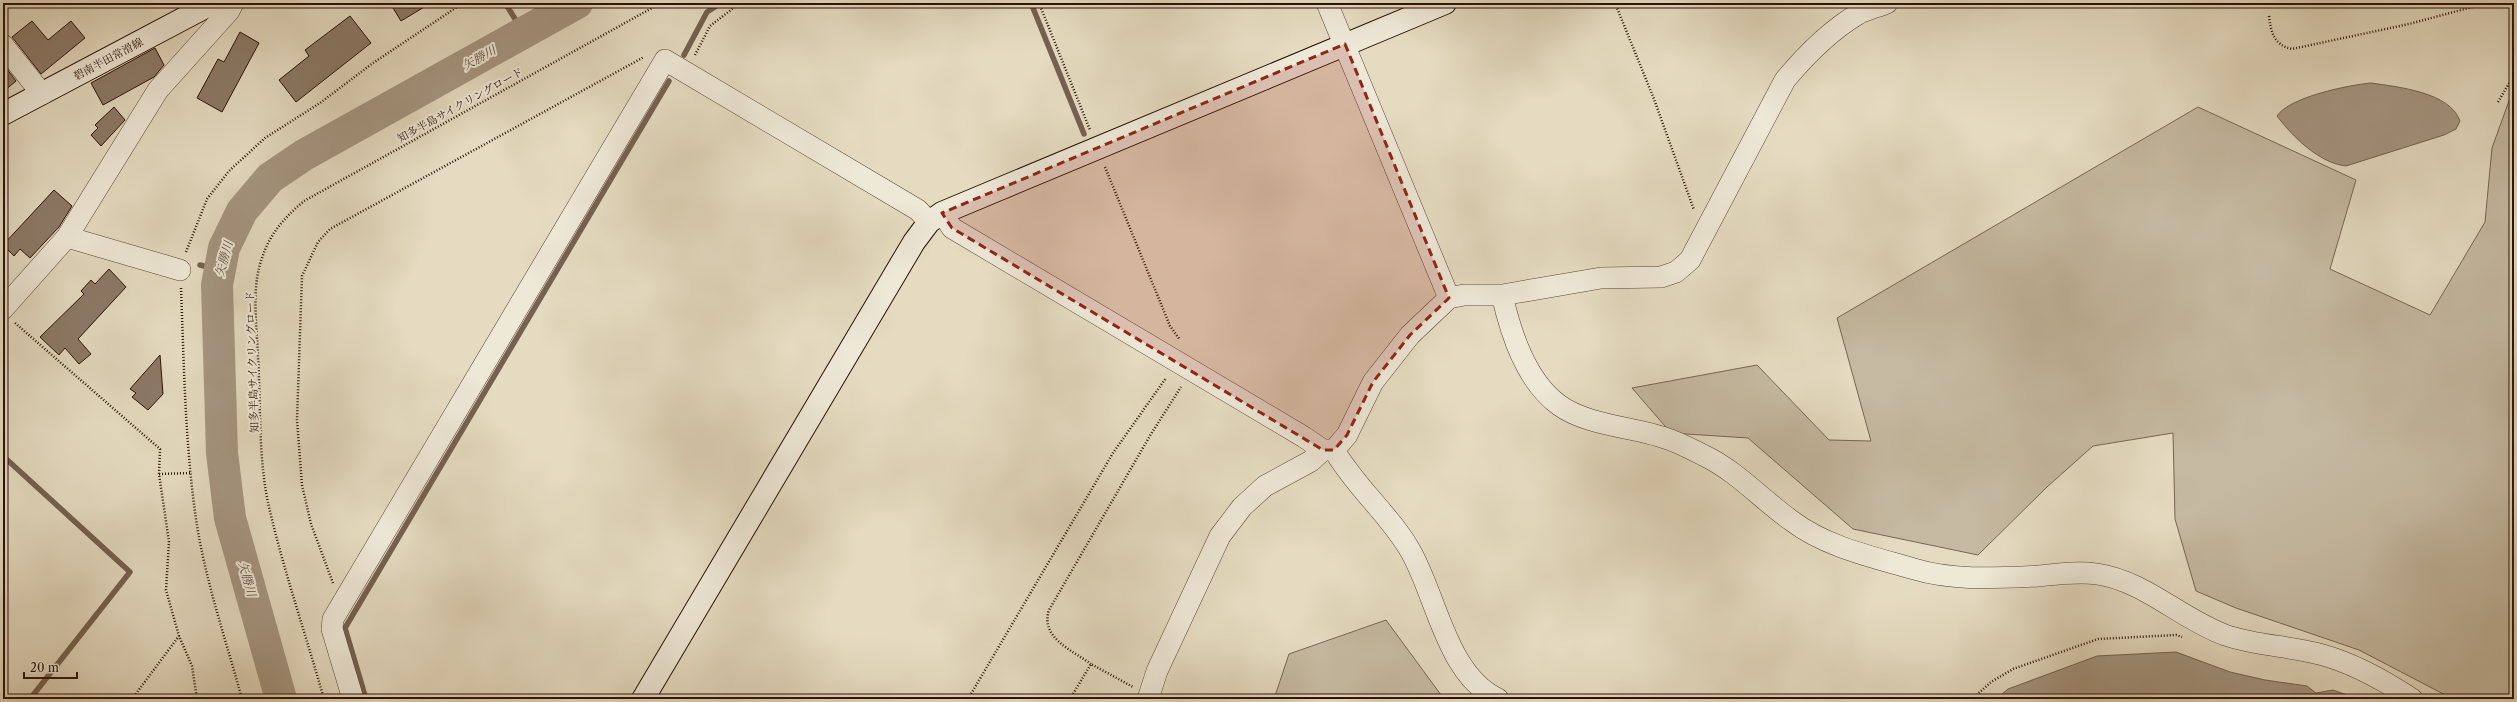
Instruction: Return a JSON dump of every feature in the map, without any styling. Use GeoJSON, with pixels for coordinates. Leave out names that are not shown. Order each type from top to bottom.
{"type":"FeatureCollection","features":[{"type":"Feature","properties":{"kind":"street","name":"碧南半田常滑線"},"geometry":{"type":"LineString","coordinates":[[3,114],[213,3]]}},
{"type":"Feature","properties":{"kind":"street"},"geometry":{"type":"LineString","coordinates":[[6,314],[66,237],[158,90],[228,11],[233,3]]}},
{"type":"Feature","properties":{"kind":"street"},"geometry":{"type":"LineString","coordinates":[[1327,3],[1449,298]]}},
{"type":"Feature","properties":{"kind":"street"},"geometry":{"type":"LineString","coordinates":[[643,699],[878,301],[936,218],[1097,148],[1445,3]]}},
{"type":"Feature","properties":{"kind":"street"},"geometry":{"type":"LineString","coordinates":[[1147,697],[1201,572],[1220,536],[1242,507],[1265,486],[1328,450],[1347,435],[1373,382],[1410,335],[1449,298],[1464,295],[1502,295],[1601,278],[1661,277],[1676,272],[1690,260],[1708,223],[1785,80],[1797,66],[1837,29],[1859,14],[1887,3]]}},
{"type":"Feature","properties":{"kind":"street"},"geometry":{"type":"LineString","coordinates":[[3,45],[42,94]]}},
{"type":"Feature","properties":{"kind":"street"},"geometry":{"type":"LineString","coordinates":[[353,699],[332,629],[333,619],[665,60],[918,210],[936,218],[1184,367],[1328,450],[1411,552],[1456,656],[1480,688],[1498,699]]}},
{"type":"Feature","properties":{"kind":"street"},"geometry":{"type":"LineString","coordinates":[[66,237],[180,270]]}},
{"type":"Feature","properties":{"kind":"street"},"geometry":{"type":"LineString","coordinates":[[1502,295],[1509,323],[1527,365],[1542,388],[1560,406],[1583,417],[1664,438],[1706,456],[1730,471],[1793,523],[1822,539],[1918,570],[1954,577],[1998,578],[2072,573],[2097,574],[2124,581],[2145,591],[2191,619],[2226,635],[2323,655],[2367,672],[2412,699]]}},
{"type":"Feature","properties":{"kind":"path"},"geometry":{"type":"LineString","coordinates":[[242,699],[206,570],[196,520],[191,473],[180,270],[193,232],[207,199],[229,171],[265,138],[320,103],[373,63],[463,3]]}},
{"type":"Feature","properties":{"kind":"path","name":"知多半島サイクリングロード"},"geometry":{"type":"LineString","coordinates":[[324,699],[269,506],[263,458],[256,319],[257,282],[261,259],[271,235],[285,218],[304,201],[662,3]]}},
{"type":"Feature","properties":{"kind":"path"},"geometry":{"type":"LineString","coordinates":[[685,73],[710,26],[740,3]]}},
{"type":"Feature","properties":{"kind":"path"},"geometry":{"type":"LineString","coordinates":[[1039,3],[1170,326],[1182,344],[1184,367],[1150,434],[1048,610],[1046,620],[1052,636],[1091,664],[1147,697]]}},
{"type":"Feature","properties":{"kind":"path"},"geometry":{"type":"LineString","coordinates":[[1615,3],[1654,99],[1690,202],[1700,219],[1708,223]]}},
{"type":"Feature","properties":{"kind":"path"},"geometry":{"type":"LineString","coordinates":[[2269,16],[2273,37],[2279,45],[2292,49],[2409,24],[2487,3]]}},
{"type":"Feature","properties":{"kind":"path"},"geometry":{"type":"LineString","coordinates":[[341,606],[311,524],[302,484],[297,420],[302,276],[318,242],[330,229],[646,56],[654,54],[665,60]]}},
{"type":"Feature","properties":{"kind":"path"},"geometry":{"type":"LineString","coordinates":[[2498,102],[2514,75]]}},
{"type":"Feature","properties":{"kind":"path"},"geometry":{"type":"LineString","coordinates":[[6,314],[160,449],[159,474],[169,542],[166,590],[179,636],[192,666],[197,699]]}},
{"type":"Feature","properties":{"kind":"path"},"geometry":{"type":"LineString","coordinates":[[968,699],[1113,453],[1184,367]]}},
{"type":"Feature","properties":{"kind":"path"},"geometry":{"type":"LineString","coordinates":[[159,474],[191,473]]}},
{"type":"Feature","properties":{"kind":"path"},"geometry":{"type":"LineString","coordinates":[[1972,699],[1991,682],[2013,669],[2098,639],[2176,635],[2183,638]]}},
{"type":"Feature","properties":{"kind":"path"},"geometry":{"type":"LineString","coordinates":[[132,699],[179,636]]}},
{"type":"Feature","properties":{"kind":"path"},"geometry":{"type":"LineString","coordinates":[[1070,699],[1091,664]]}},
{"type":"Feature","properties":{"kind":"highlighted area"},"geometry":{"type":"Polygon","coordinates":[[[1345,44],[1449,298],[1410,335],[1373,382],[1347,435],[1334,450],[1323,450],[952,228],[942,213],[1345,44]]]}},
{"type":"Feature","properties":{"kind":"shaded area"},"geometry":{"type":"Polygon","coordinates":[[[2371,83],[2408,89],[2435,97],[2446,103],[2454,111],[2460,121],[2456,129],[2444,135],[2346,166],[2326,160],[2307,148],[2277,116],[2284,109],[2294,103],[2320,93],[2349,86],[2371,83]]]}},
{"type":"Feature","properties":{"kind":"shaded area"},"geometry":{"type":"Polygon","coordinates":[[[2514,87],[2514,699],[2453,699],[2359,650],[2236,608],[2196,591],[2175,519],[2173,433],[2093,446],[2047,487],[1978,555],[1853,529],[1748,438],[1671,433],[1632,388],[1757,365],[1829,440],[1871,441],[1837,318],[2198,107],[2356,180],[2330,269],[2430,315],[2485,222],[2492,148],[2514,87]]]}},
{"type":"Feature","properties":{"kind":"shaded area"},"geometry":{"type":"Polygon","coordinates":[[[1386,620],[1444,699],[1274,699],[1289,654],[1386,620]]]}},
{"type":"Feature","properties":{"kind":"shaded area"},"geometry":{"type":"Polygon","coordinates":[[[2176,652],[2230,672],[2265,680],[2307,686],[2316,693],[2333,690],[2358,699],[1996,699],[2008,689],[2097,656],[2176,652]]]}},
{"type":"Feature","properties":{"kind":"building"},"geometry":{"type":"Polygon","coordinates":[[[390,3],[431,3],[401,21],[390,3]]]}},
{"type":"Feature","properties":{"kind":"building"},"geometry":{"type":"Polygon","coordinates":[[[350,16],[371,43],[296,102],[279,80],[309,56],[305,50],[350,16]]]}},
{"type":"Feature","properties":{"kind":"building"},"geometry":{"type":"Polygon","coordinates":[[[32,21],[48,40],[71,21],[85,38],[41,74],[12,37],[32,21]]]}},
{"type":"Feature","properties":{"kind":"building"},"geometry":{"type":"Polygon","coordinates":[[[240,32],[259,43],[222,112],[197,98],[218,59],[224,62],[240,32]]]}},
{"type":"Feature","properties":{"kind":"building"},"geometry":{"type":"Polygon","coordinates":[[[155,48],[164,65],[154,77],[103,105],[91,83],[155,48]]]}},
{"type":"Feature","properties":{"kind":"building"},"geometry":{"type":"Polygon","coordinates":[[[3,64],[16,81],[3,92],[3,64]]]}},
{"type":"Feature","properties":{"kind":"building"},"geometry":{"type":"Polygon","coordinates":[[[114,107],[125,120],[101,146],[91,135],[98,128],[95,125],[114,107]]]}},
{"type":"Feature","properties":{"kind":"building"},"geometry":{"type":"Polygon","coordinates":[[[54,190],[72,206],[59,227],[30,258],[20,249],[14,256],[3,245],[54,190]]]}},
{"type":"Feature","properties":{"kind":"building"},"geometry":{"type":"Polygon","coordinates":[[[109,269],[126,287],[78,339],[91,354],[79,364],[65,348],[59,355],[40,337],[84,294],[81,291],[91,280],[95,284],[109,269]]]}},
{"type":"Feature","properties":{"kind":"building"},"geometry":{"type":"Polygon","coordinates":[[[160,355],[163,394],[148,410],[132,397],[136,393],[130,389],[160,355]]]}},
{"type":"Feature","properties":{"kind":"waterway"},"geometry":{"type":"LineString","coordinates":[[505,3],[524,33]]}},
{"type":"Feature","properties":{"kind":"waterway"},"geometry":{"type":"LineString","coordinates":[[534,27],[557,3]]}},
{"type":"Feature","properties":{"kind":"waterway","name":"矢勝川"},"geometry":{"type":"LineString","coordinates":[[281,699],[230,518],[222,453],[217,285],[224,248],[242,211],[270,178],[304,155],[577,3]]}},
{"type":"Feature","properties":{"kind":"waterway"},"geometry":{"type":"LineString","coordinates":[[684,55],[707,12],[721,3]]}},
{"type":"Feature","properties":{"kind":"waterway"},"geometry":{"type":"LineString","coordinates":[[1031,3],[1084,134]]}},
{"type":"Feature","properties":{"kind":"waterway"},"geometry":{"type":"LineString","coordinates":[[366,699],[345,628],[669,81]]}},
{"type":"Feature","properties":{"kind":"waterway"},"geometry":{"type":"LineString","coordinates":[[200,265],[220,270]]}},
{"type":"Feature","properties":{"kind":"waterway"},"geometry":{"type":"LineString","coordinates":[[3,456],[130,572],[30,699]]}}]}
